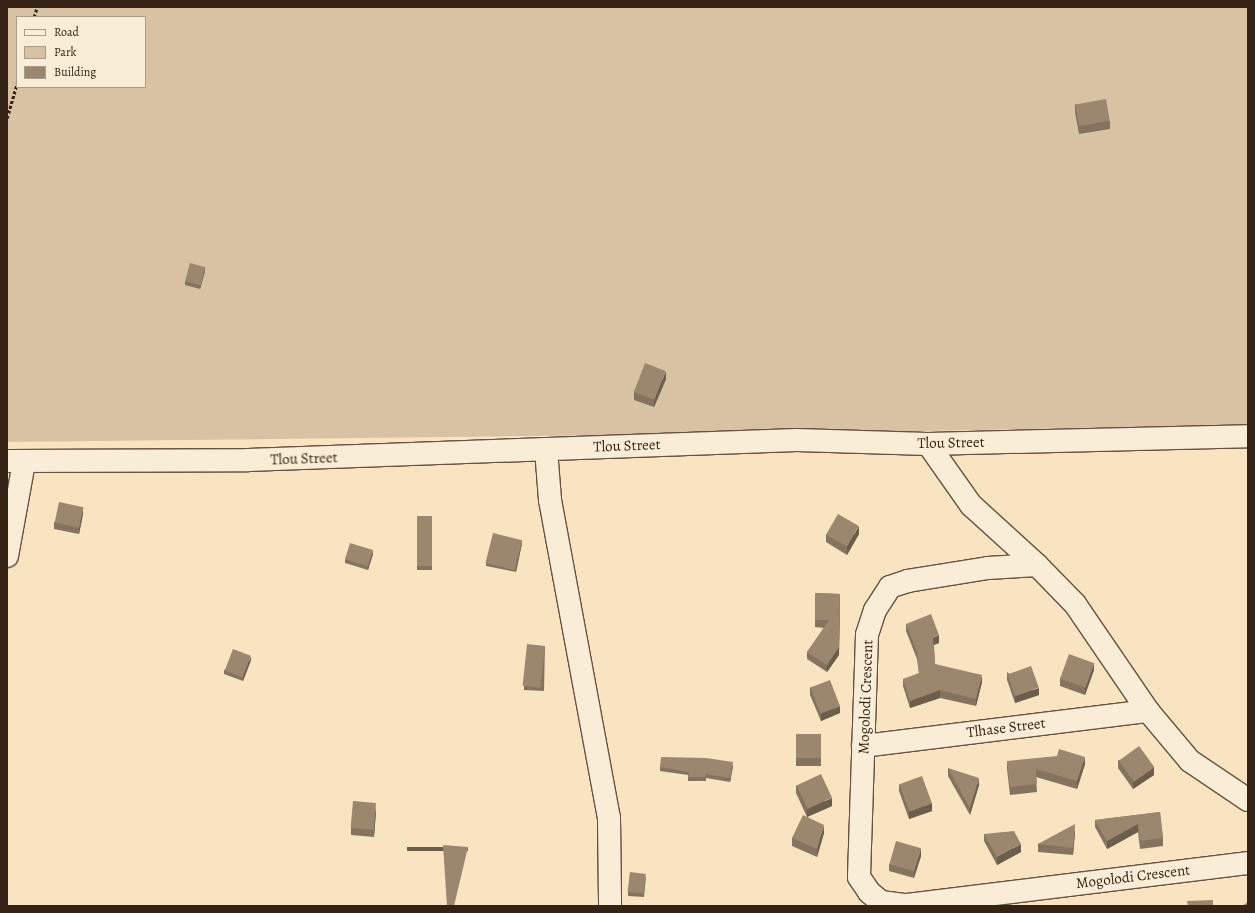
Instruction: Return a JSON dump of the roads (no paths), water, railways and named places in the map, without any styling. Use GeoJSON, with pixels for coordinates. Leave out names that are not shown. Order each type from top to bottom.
{"type":"FeatureCollection","features":[{"type":"Feature","properties":{"kind":"street","name":"Tlou Street"},"geometry":{"type":"LineString","coordinates":[[15,462],[248,460],[797,440],[928,444],[1248,436]]}},
{"type":"Feature","properties":{"kind":"street"},"geometry":{"type":"LineString","coordinates":[[928,444],[971,505],[1037,565],[1075,604],[1148,711],[1190,761],[1248,800]]}},
{"type":"Feature","properties":{"kind":"street"},"geometry":{"type":"LineString","coordinates":[[546,449],[550,500],[609,818],[610,906]]}},
{"type":"Feature","properties":{"kind":"street"},"geometry":{"type":"LineString","coordinates":[[7,556],[15,462]]}},
{"type":"Feature","properties":{"kind":"street","name":"Mogolodi Crescent"},"geometry":{"type":"LineString","coordinates":[[1037,565],[988,568],[908,581],[890,587],[875,610],[868,635],[859,877],[869,892],[881,902],[906,905],[1248,863]]}},
{"type":"Feature","properties":{"kind":"street","name":"Tlhase Street"},"geometry":{"type":"LineString","coordinates":[[863,746],[1148,711]]}}]}
